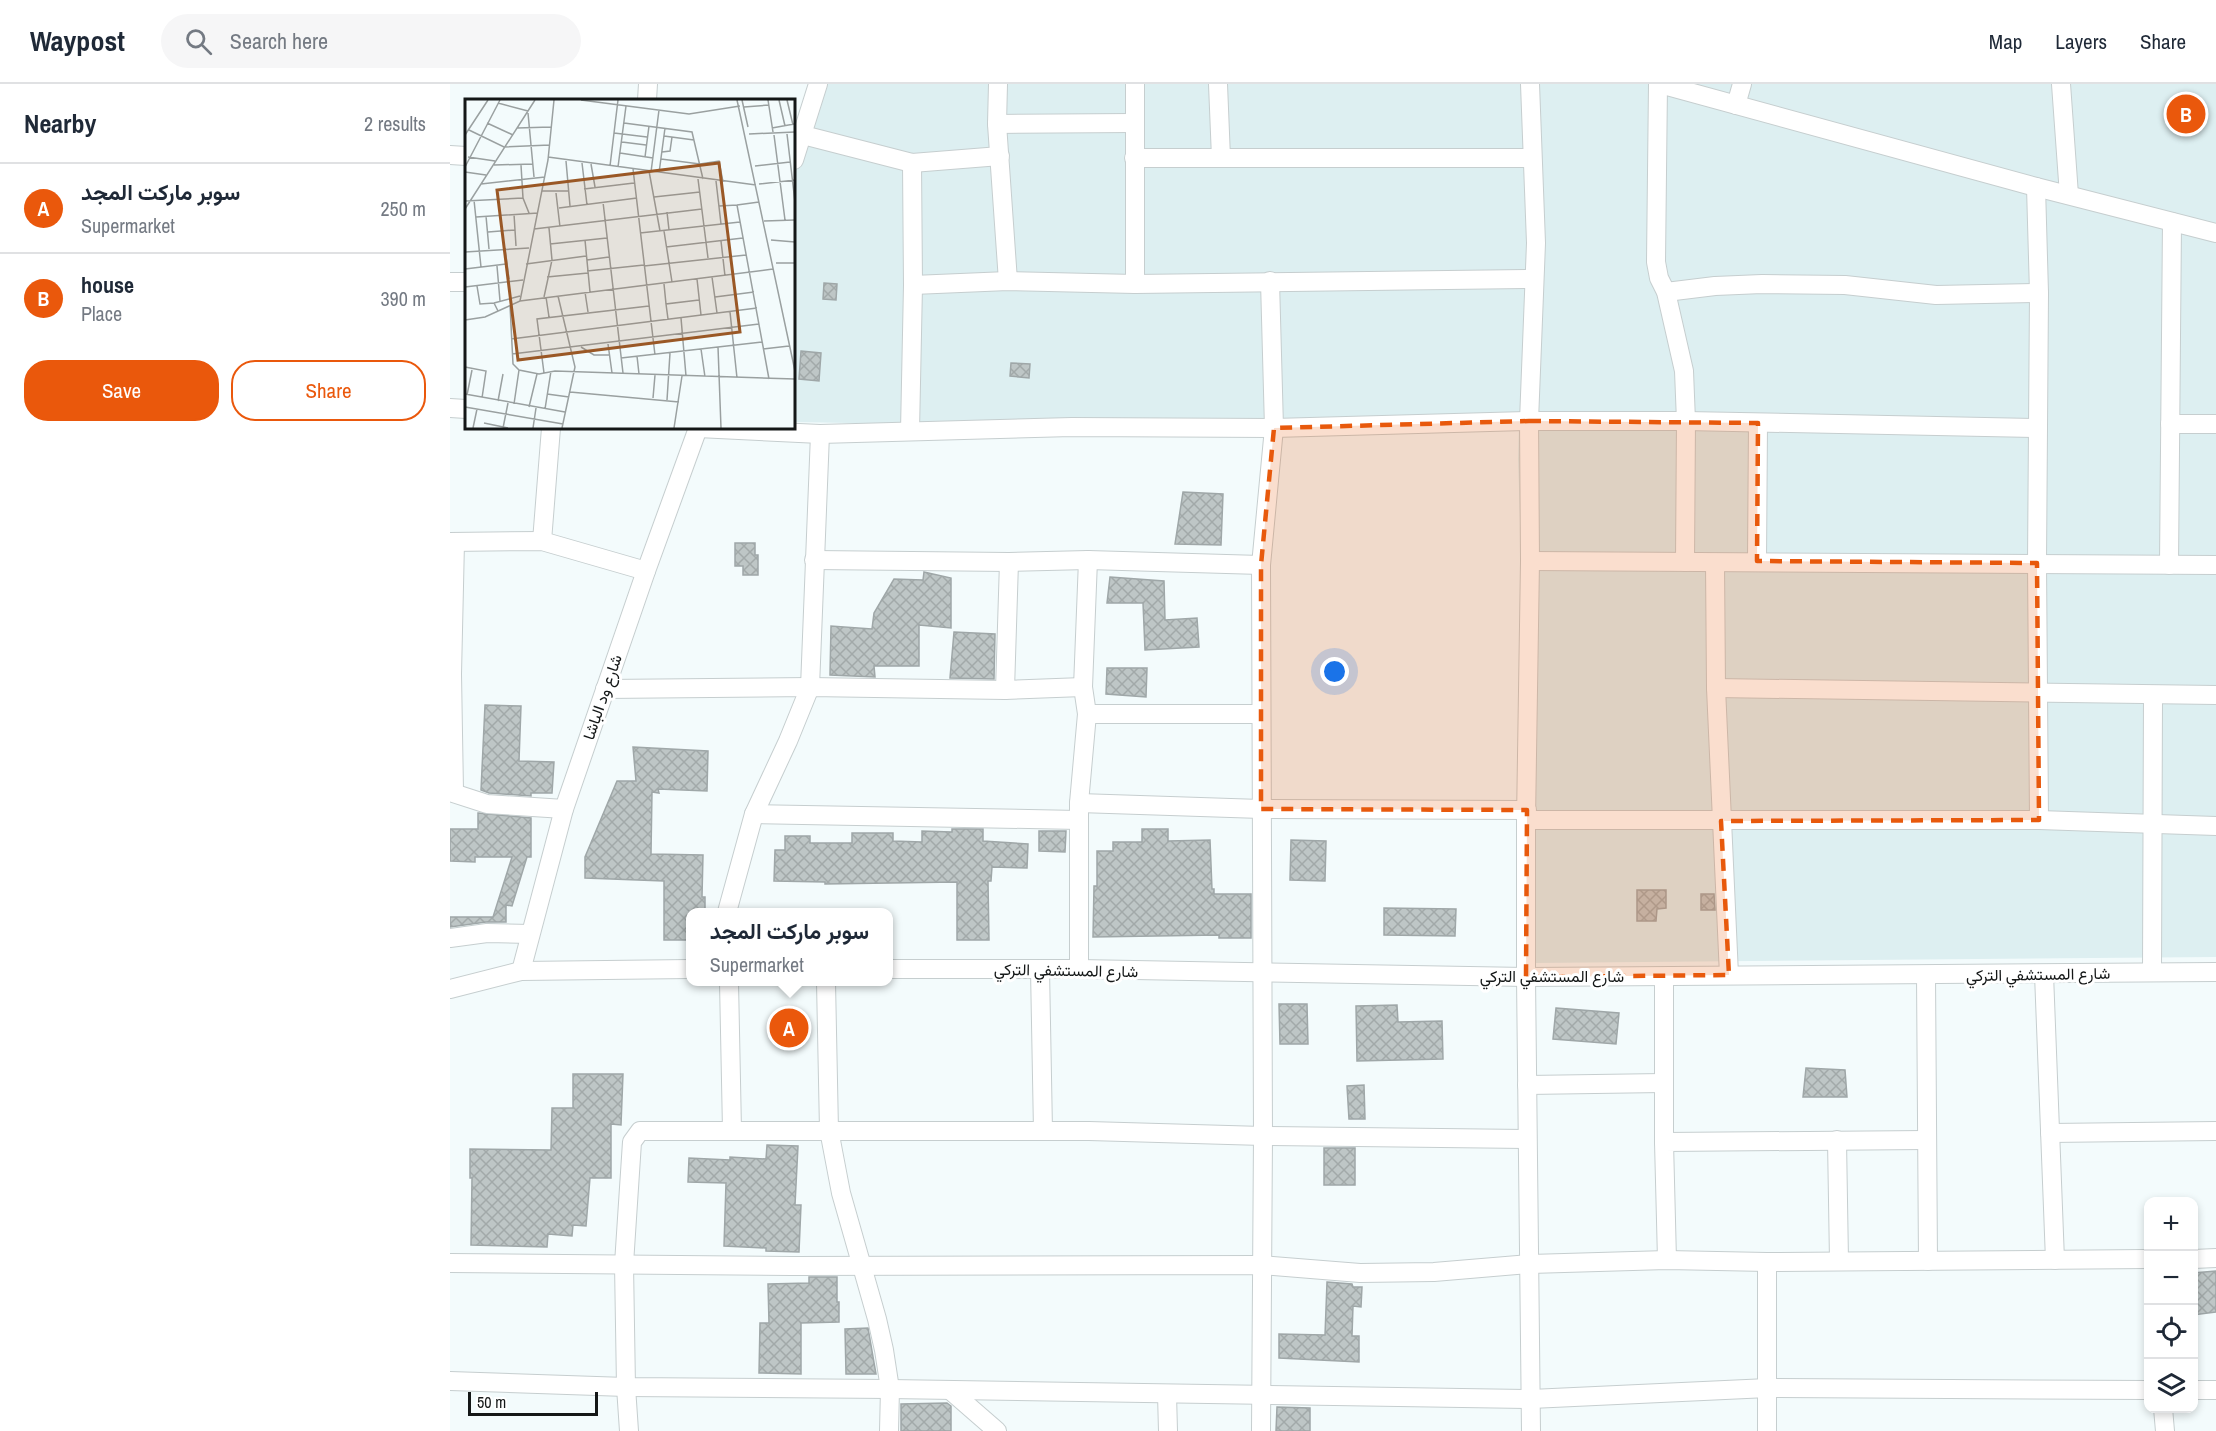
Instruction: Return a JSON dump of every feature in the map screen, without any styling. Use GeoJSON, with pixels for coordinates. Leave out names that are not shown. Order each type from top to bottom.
{"type":"FeatureCollection","features":[{"type":"Feature","properties":{"kind":"street"},"geometry":{"type":"LineString","coordinates":[[647,99],[648,84]]}},
{"type":"Feature","properties":{"kind":"street"},"geometry":{"type":"LineString","coordinates":[[795,157],[819,84]]}},
{"type":"Feature","properties":{"kind":"street"},"geometry":{"type":"LineString","coordinates":[[998,84],[997,124],[1008,281]]}},
{"type":"Feature","properties":{"kind":"street"},"geometry":{"type":"LineString","coordinates":[[1135,284],[1134,123],[1136,84]]}},
{"type":"Feature","properties":{"kind":"street"},"geometry":{"type":"LineString","coordinates":[[1218,84],[1221,158]]}},
{"type":"Feature","properties":{"kind":"street"},"geometry":{"type":"LineString","coordinates":[[1530,84],[1535,190],[1529,421],[1526,977],[1531,1431]]}},
{"type":"Feature","properties":{"kind":"street"},"geometry":{"type":"LineString","coordinates":[[1736,105],[1742,84]]}},
{"type":"Feature","properties":{"kind":"street"},"geometry":{"type":"LineString","coordinates":[[2061,84],[2069,195]]}},
{"type":"Feature","properties":{"kind":"street"},"geometry":{"type":"LineString","coordinates":[[1685,562],[1686,421],[1683,371],[1666,292],[1659,278],[1656,262],[1665,85],[2036,187],[2216,233]]}},
{"type":"Feature","properties":{"kind":"street"},"geometry":{"type":"LineString","coordinates":[[997,124],[1134,123]]}},
{"type":"Feature","properties":{"kind":"street"},"geometry":{"type":"LineString","coordinates":[[803,135],[912,163],[1000,156]]}},
{"type":"Feature","properties":{"kind":"street"},"geometry":{"type":"LineString","coordinates":[[450,155],[465,156]]}},
{"type":"Feature","properties":{"kind":"street"},"geometry":{"type":"LineString","coordinates":[[1134,158],[1532,158]]}},
{"type":"Feature","properties":{"kind":"street"},"geometry":{"type":"LineString","coordinates":[[910,431],[913,285],[912,163]]}},
{"type":"Feature","properties":{"kind":"street"},"geometry":{"type":"LineString","coordinates":[[2036,187],[2039,293],[2038,820]]}},
{"type":"Feature","properties":{"kind":"street"},"geometry":{"type":"LineString","coordinates":[[2169,565],[2172,222]]}},
{"type":"Feature","properties":{"kind":"street"},"geometry":{"type":"LineString","coordinates":[[913,285],[1008,281],[1135,284],[1534,279]]}},
{"type":"Feature","properties":{"kind":"street"},"geometry":{"type":"LineString","coordinates":[[1261,1431],[1263,1136],[1261,565],[1274,428],[1270,281]]}},
{"type":"Feature","properties":{"kind":"street"},"geometry":{"type":"LineString","coordinates":[[1666,292],[1715,286],[1762,284],[1845,285],[1936,295],[2039,293]]}},
{"type":"Feature","properties":{"kind":"street"},"geometry":{"type":"LineString","coordinates":[[450,408],[465,409]]}},
{"type":"Feature","properties":{"kind":"street"},"geometry":{"type":"LineString","coordinates":[[718,429],[820,434],[1072,427],[1274,428],[1529,421],[1686,421],[2037,428]]}},
{"type":"Feature","properties":{"kind":"street"},"geometry":{"type":"LineString","coordinates":[[1758,423],[1758,561]]}},
{"type":"Feature","properties":{"kind":"street"},"geometry":{"type":"LineString","coordinates":[[2170,424],[2216,424]]}},
{"type":"Feature","properties":{"kind":"street"},"geometry":{"type":"LineString","coordinates":[[542,541],[551,429]]}},
{"type":"Feature","properties":{"kind":"street","name":"شارع ود الباشا"},"geometry":{"type":"LineString","coordinates":[[521,971],[564,809],[698,429]]}},
{"type":"Feature","properties":{"kind":"street"},"geometry":{"type":"LineString","coordinates":[[728,908],[754,814],[810,687],[820,434]]}},
{"type":"Feature","properties":{"kind":"street"},"geometry":{"type":"LineString","coordinates":[[564,809],[487,804],[452,792],[452,542],[542,541],[646,571]]}},
{"type":"Feature","properties":{"kind":"street"},"geometry":{"type":"LineString","coordinates":[[814,560],[1009,562],[1088,560],[1261,565]]}},
{"type":"Feature","properties":{"kind":"street"},"geometry":{"type":"LineString","coordinates":[[1079,969],[1079,812],[1087,714],[1083,687],[1088,560]]}},
{"type":"Feature","properties":{"kind":"street"},"geometry":{"type":"LineString","coordinates":[[1530,561],[2216,566]]}},
{"type":"Feature","properties":{"kind":"street"},"geometry":{"type":"LineString","coordinates":[[1005,690],[1009,562]]}},
{"type":"Feature","properties":{"kind":"street"},"geometry":{"type":"LineString","coordinates":[[1715,562],[1716,688],[1729,975]]}},
{"type":"Feature","properties":{"kind":"street"},"geometry":{"type":"LineString","coordinates":[[605,689],[810,687],[1005,690],[1083,687]]}},
{"type":"Feature","properties":{"kind":"street"},"geometry":{"type":"LineString","coordinates":[[1716,688],[2216,695]]}},
{"type":"Feature","properties":{"kind":"street"},"geometry":{"type":"LineString","coordinates":[[2152,972],[2153,695]]}},
{"type":"Feature","properties":{"kind":"street"},"geometry":{"type":"LineString","coordinates":[[1087,714],[1261,714]]}},
{"type":"Feature","properties":{"kind":"street"},"geometry":{"type":"LineString","coordinates":[[754,814],[1079,812],[1261,808],[1721,821],[2038,820],[2216,826]]}},
{"type":"Feature","properties":{"kind":"street"},"geometry":{"type":"LineString","coordinates":[[450,938],[487,933],[530,934]]}},
{"type":"Feature","properties":{"kind":"street"},"geometry":{"type":"LineString","coordinates":[[450,989],[521,971],[686,969]]}},
{"type":"Feature","properties":{"kind":"street","name":"شارع المستشفي التركي"},"geometry":{"type":"LineString","coordinates":[[893,969],[1079,969],[1526,977],[2216,972]]}},
{"type":"Feature","properties":{"kind":"street"},"geometry":{"type":"LineString","coordinates":[[1040,969],[1043,1131]]}},
{"type":"Feature","properties":{"kind":"street"},"geometry":{"type":"LineString","coordinates":[[2044,974],[2055,1260]]}},
{"type":"Feature","properties":{"kind":"street"},"geometry":{"type":"LineString","coordinates":[[1926,975],[1928,1261]]}},
{"type":"Feature","properties":{"kind":"street"},"geometry":{"type":"LineString","coordinates":[[1664,977],[1663,1083],[1667,1260]]}},
{"type":"Feature","properties":{"kind":"street"},"geometry":{"type":"LineString","coordinates":[[729,986],[732,1130]]}},
{"type":"Feature","properties":{"kind":"street"},"geometry":{"type":"LineString","coordinates":[[826,986],[829,1130],[841,1194],[877,1319],[890,1389],[889,1431]]}},
{"type":"Feature","properties":{"kind":"street"},"geometry":{"type":"LineString","coordinates":[[1527,1085],[1663,1083]]}},
{"type":"Feature","properties":{"kind":"street"},"geometry":{"type":"LineString","coordinates":[[629,1431],[624,1264],[632,1142],[640,1131],[1043,1131],[1263,1136],[1527,1138]]}},
{"type":"Feature","properties":{"kind":"street"},"geometry":{"type":"LineString","coordinates":[[2050,1132],[2216,1131]]}},
{"type":"Feature","properties":{"kind":"street"},"geometry":{"type":"LineString","coordinates":[[1837,1140],[1839,1261]]}},
{"type":"Feature","properties":{"kind":"street"},"geometry":{"type":"LineString","coordinates":[[1664,1142],[1926,1140]]}},
{"type":"Feature","properties":{"kind":"street"},"geometry":{"type":"LineString","coordinates":[[2198,1258],[2216,1258]]}},
{"type":"Feature","properties":{"kind":"street"},"geometry":{"type":"LineString","coordinates":[[450,1263],[861,1266],[1261,1265],[1360,1273],[1434,1272],[1530,1264],[1667,1260],[1767,1262],[2144,1259]]}},
{"type":"Feature","properties":{"kind":"street"},"geometry":{"type":"LineString","coordinates":[[1767,1262],[1767,1431]]}},
{"type":"Feature","properties":{"kind":"street"},"geometry":{"type":"LineString","coordinates":[[450,1381],[626,1387],[1531,1399],[1768,1388],[2144,1390]]}},
{"type":"Feature","properties":{"kind":"street"},"geometry":{"type":"LineString","coordinates":[[2198,1390],[2216,1389]]}},
{"type":"Feature","properties":{"kind":"street"},"geometry":{"type":"LineString","coordinates":[[951,1391],[997,1431]]}},
{"type":"Feature","properties":{"kind":"street"},"geometry":{"type":"LineString","coordinates":[[1167,1394],[1168,1431]]}},
{"type":"Feature","properties":{"kind":"street"},"geometry":{"type":"LineString","coordinates":[[2163,1413],[2165,1431]]}},
{"type":"Feature","properties":{"kind":"highlighted area"},"geometry":{"type":"Polygon","coordinates":[[[1529,421],[1758,423],[1757,561],[2037,563],[2039,820],[1721,821],[1729,975],[1526,977],[1527,810],[1261,809],[1261,565],[1274,428],[1529,421]]]}},
{"type":"Feature","properties":{"kind":"shaded area"},"geometry":{"type":"Polygon","coordinates":[[[819,84],[2216,84],[2216,957],[1535,963],[1518,459],[1519,425],[1189,429],[795,422],[795,161],[819,84]]]}},
{"type":"Feature","properties":{"kind":"building"},"geometry":{"type":"Polygon","coordinates":[[[2199,102],[2194,125],[2175,122],[2177,105],[2199,102]]]}},
{"type":"Feature","properties":{"kind":"building"},"geometry":{"type":"Polygon","coordinates":[[[824,283],[837,284],[836,300],[823,299],[824,283]]]}},
{"type":"Feature","properties":{"kind":"building"},"geometry":{"type":"Polygon","coordinates":[[[801,351],[821,353],[819,381],[799,379],[801,351]]]}},
{"type":"Feature","properties":{"kind":"building"},"geometry":{"type":"Polygon","coordinates":[[[1011,363],[1030,364],[1029,378],[1010,376],[1011,363]]]}},
{"type":"Feature","properties":{"kind":"building"},"geometry":{"type":"Polygon","coordinates":[[[1183,492],[1223,494],[1221,545],[1175,544],[1183,492]]]}},
{"type":"Feature","properties":{"kind":"building"},"geometry":{"type":"Polygon","coordinates":[[[735,543],[755,543],[755,555],[758,555],[758,575],[743,575],[743,566],[735,566],[735,543]]]}},
{"type":"Feature","properties":{"kind":"building"},"geometry":{"type":"Polygon","coordinates":[[[924,572],[951,578],[951,628],[919,625],[919,666],[874,666],[875,677],[830,675],[831,626],[872,629],[874,613],[894,579],[923,580],[924,572]]]}},
{"type":"Feature","properties":{"kind":"building"},"geometry":{"type":"Polygon","coordinates":[[[1110,577],[1164,581],[1165,620],[1197,618],[1199,647],[1145,650],[1143,603],[1107,603],[1110,577]]]}},
{"type":"Feature","properties":{"kind":"building"},"geometry":{"type":"Polygon","coordinates":[[[954,632],[995,634],[994,679],[950,678],[954,632]]]}},
{"type":"Feature","properties":{"kind":"building"},"geometry":{"type":"Polygon","coordinates":[[[1107,668],[1147,668],[1146,697],[1106,694],[1107,668]]]}},
{"type":"Feature","properties":{"kind":"building"},"geometry":{"type":"Polygon","coordinates":[[[485,705],[521,706],[519,761],[554,762],[552,793],[531,793],[531,796],[489,793],[481,790],[485,705]]]}},
{"type":"Feature","properties":{"kind":"building"},"geometry":{"type":"Polygon","coordinates":[[[633,747],[708,751],[707,791],[658,789],[659,793],[652,792],[651,854],[703,855],[702,897],[705,897],[705,908],[686,908],[686,940],[664,940],[664,881],[585,878],[585,857],[617,781],[636,781],[633,747]]]}},
{"type":"Feature","properties":{"kind":"building"},"geometry":{"type":"Polygon","coordinates":[[[478,813],[531,818],[531,857],[527,857],[512,906],[506,905],[506,922],[450,927],[450,917],[493,917],[512,857],[475,857],[475,862],[450,861],[450,829],[478,829],[478,813]]]}},
{"type":"Feature","properties":{"kind":"building"},"geometry":{"type":"Polygon","coordinates":[[[952,829],[983,829],[983,841],[1028,844],[1027,868],[992,867],[991,881],[988,881],[989,940],[957,940],[957,882],[825,884],[825,882],[774,881],[775,850],[785,850],[785,836],[810,836],[810,843],[852,843],[852,833],[893,833],[893,841],[922,842],[922,831],[952,832],[952,829]]]}},
{"type":"Feature","properties":{"kind":"building"},"geometry":{"type":"Polygon","coordinates":[[[1142,829],[1168,829],[1168,841],[1210,840],[1214,894],[1251,894],[1251,938],[1219,938],[1219,935],[1093,937],[1097,851],[1113,851],[1113,842],[1142,842],[1142,829]]]}},
{"type":"Feature","properties":{"kind":"building"},"geometry":{"type":"Polygon","coordinates":[[[1039,831],[1066,831],[1065,852],[1039,851],[1039,831]]]}},
{"type":"Feature","properties":{"kind":"building"},"geometry":{"type":"Polygon","coordinates":[[[1291,840],[1326,841],[1325,881],[1290,880],[1291,840]]]}},
{"type":"Feature","properties":{"kind":"building"},"geometry":{"type":"Polygon","coordinates":[[[1637,890],[1666,890],[1666,908],[1657,909],[1656,921],[1637,921],[1637,890]]]}},
{"type":"Feature","properties":{"kind":"building"},"geometry":{"type":"Polygon","coordinates":[[[1701,894],[1714,894],[1715,910],[1701,910],[1701,894]]]}},
{"type":"Feature","properties":{"kind":"building"},"geometry":{"type":"Polygon","coordinates":[[[1384,908],[1456,909],[1455,936],[1384,935],[1384,908]]]}},
{"type":"Feature","properties":{"kind":"building"},"geometry":{"type":"Polygon","coordinates":[[[1279,1004],[1307,1004],[1308,1044],[1280,1044],[1279,1004]]]}},
{"type":"Feature","properties":{"kind":"building"},"geometry":{"type":"Polygon","coordinates":[[[1397,1005],[1398,1022],[1442,1021],[1443,1059],[1357,1061],[1356,1006],[1397,1005]]]}},
{"type":"Feature","properties":{"kind":"building"},"geometry":{"type":"Polygon","coordinates":[[[1556,1008],[1619,1013],[1616,1044],[1553,1039],[1556,1008]]]}},
{"type":"Feature","properties":{"kind":"building"},"geometry":{"type":"Polygon","coordinates":[[[1806,1068],[1845,1070],[1847,1097],[1803,1097],[1806,1068]]]}},
{"type":"Feature","properties":{"kind":"building"},"geometry":{"type":"Polygon","coordinates":[[[573,1074],[623,1074],[621,1125],[611,1124],[611,1178],[590,1178],[586,1226],[573,1225],[572,1236],[548,1234],[547,1247],[471,1245],[470,1149],[551,1150],[552,1108],[573,1108],[573,1074]]]}},
{"type":"Feature","properties":{"kind":"building"},"geometry":{"type":"Polygon","coordinates":[[[1364,1085],[1365,1119],[1349,1119],[1347,1086],[1364,1085]]]}},
{"type":"Feature","properties":{"kind":"building"},"geometry":{"type":"Polygon","coordinates":[[[767,1145],[798,1146],[795,1205],[801,1205],[799,1252],[724,1246],[726,1183],[688,1182],[689,1158],[766,1159],[767,1145]]]}},
{"type":"Feature","properties":{"kind":"building"},"geometry":{"type":"Polygon","coordinates":[[[1324,1148],[1355,1148],[1355,1185],[1324,1185],[1324,1148]]]}},
{"type":"Feature","properties":{"kind":"building"},"geometry":{"type":"Polygon","coordinates":[[[2216,1271],[2216,1312],[2198,1314],[2198,1273],[2216,1271]]]}},
{"type":"Feature","properties":{"kind":"building"},"geometry":{"type":"Polygon","coordinates":[[[809,1277],[837,1277],[839,1322],[801,1323],[801,1374],[759,1373],[760,1323],[769,1323],[768,1284],[809,1283],[809,1277]]]}},
{"type":"Feature","properties":{"kind":"building"},"geometry":{"type":"Polygon","coordinates":[[[1327,1282],[1362,1287],[1361,1307],[1353,1306],[1352,1336],[1359,1336],[1359,1362],[1279,1358],[1279,1334],[1325,1335],[1327,1282]]]}},
{"type":"Feature","properties":{"kind":"building"},"geometry":{"type":"Polygon","coordinates":[[[868,1328],[876,1374],[846,1374],[845,1329],[868,1328]]]}},
{"type":"Feature","properties":{"kind":"building"},"geometry":{"type":"Polygon","coordinates":[[[947,1403],[951,1406],[951,1431],[901,1431],[901,1404],[947,1403]]]}},
{"type":"Feature","properties":{"kind":"building"},"geometry":{"type":"Polygon","coordinates":[[[1277,1407],[1310,1408],[1310,1431],[1276,1431],[1277,1407]]]}},
{"type":"Feature","properties":{"kind":"place","name":"house"},"geometry":{"type":"Point","coordinates":[2186,114]}},
{"type":"Feature","properties":{"kind":"place","name":"سوبر ماركت المجد"},"geometry":{"type":"Point","coordinates":[789,1028]}}]}
